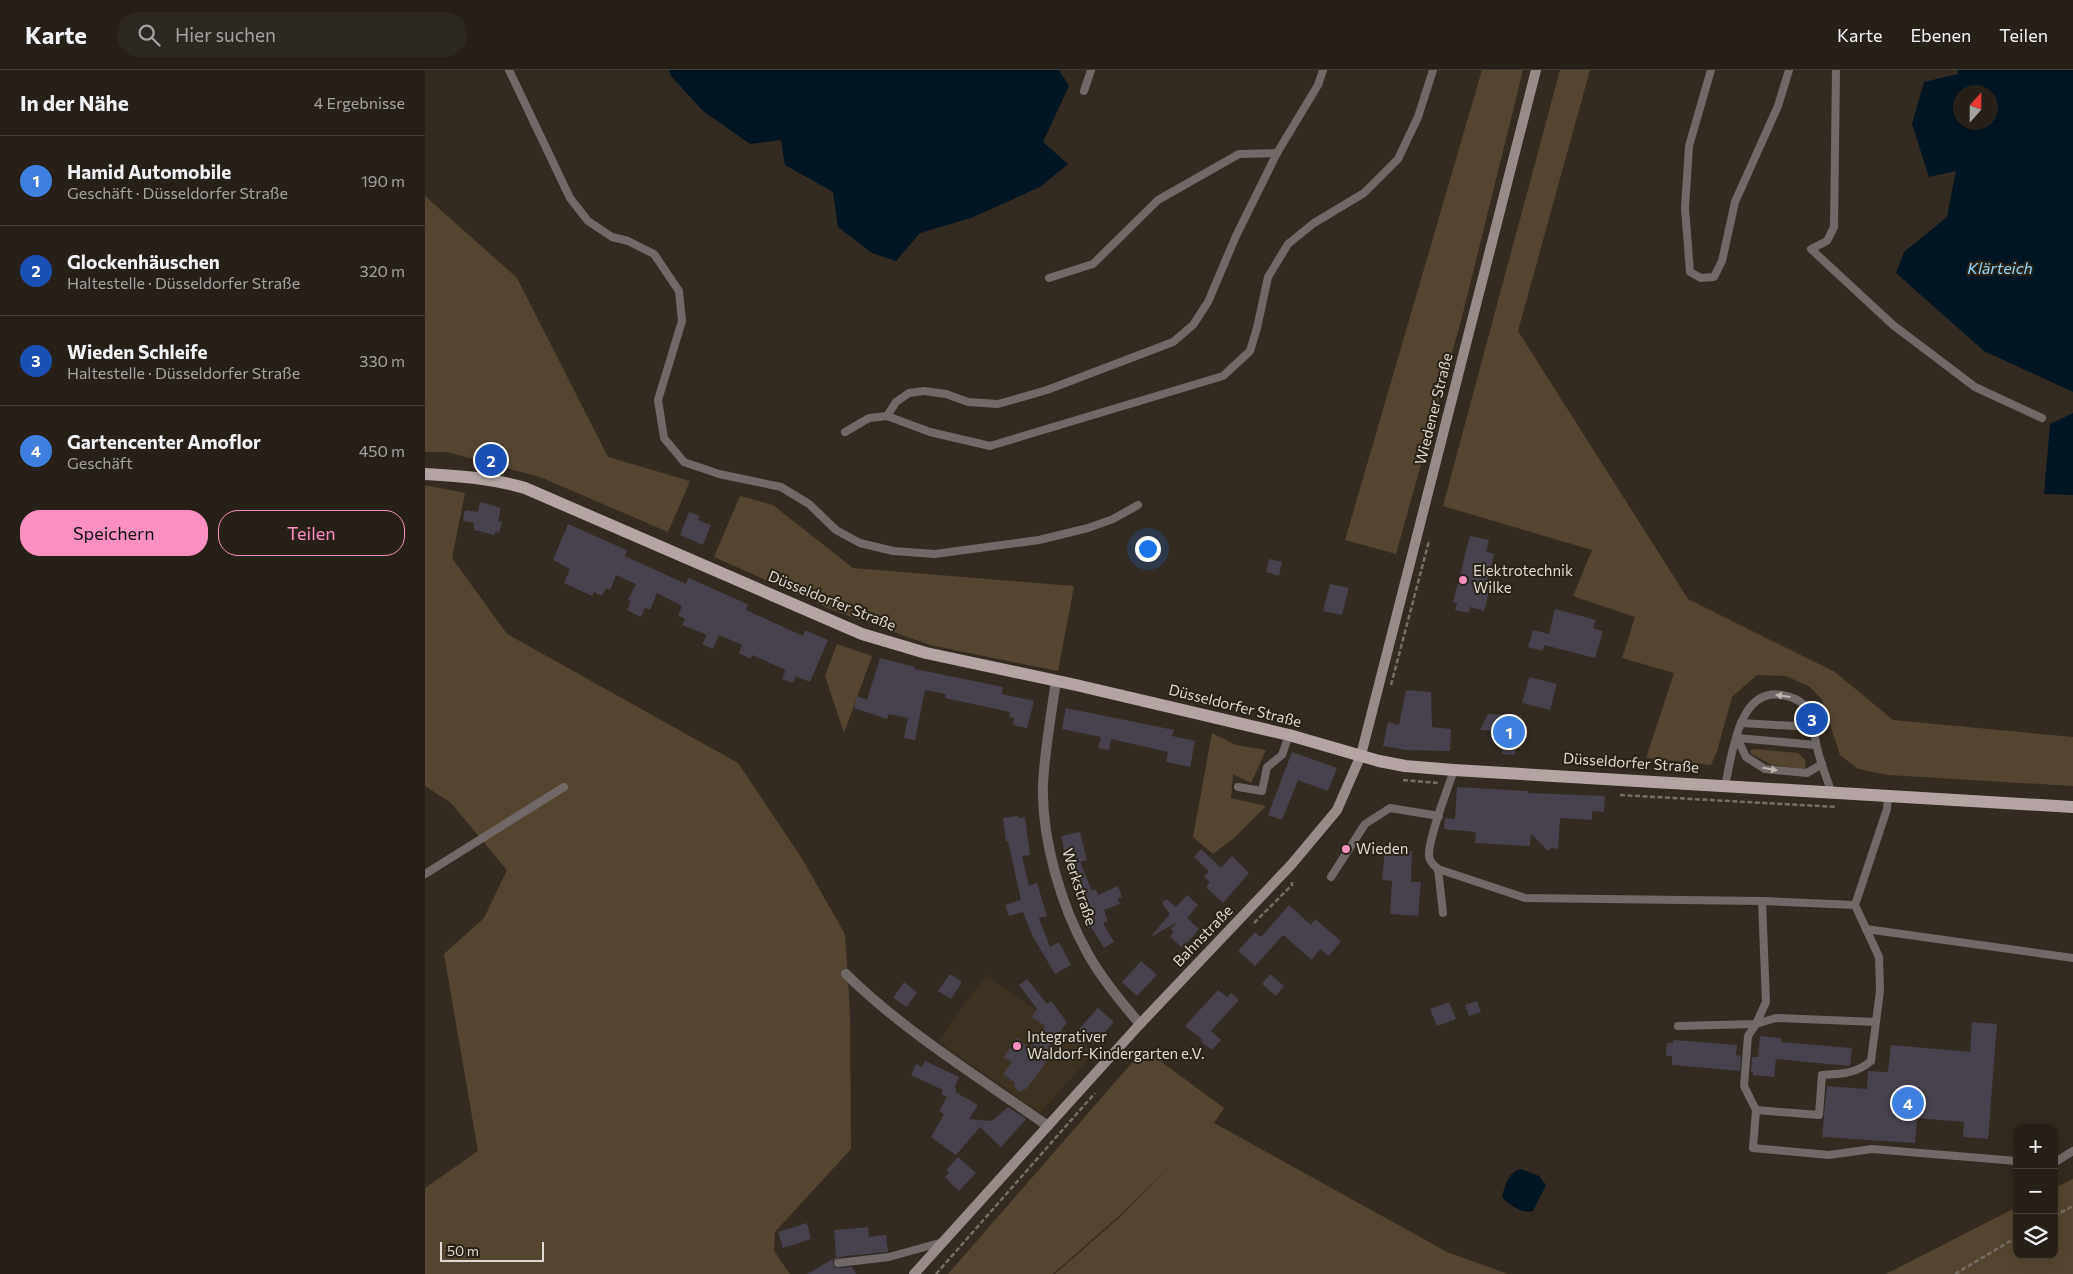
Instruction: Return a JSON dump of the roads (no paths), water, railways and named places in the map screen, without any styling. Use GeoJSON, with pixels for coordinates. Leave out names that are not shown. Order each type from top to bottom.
{"type":"FeatureCollection","features":[{"type":"Feature","properties":{"kind":"main road","name":"Wiedener Straße"},"geometry":{"type":"LineString","coordinates":[[1361,755],[1536,70]]}},
{"type":"Feature","properties":{"kind":"main road","name":"Düsseldorfer Straße"},"geometry":{"type":"LineString","coordinates":[[425,474],[480,477],[525,488],[862,634],[926,653],[1289,735],[1405,766],[1887,794],[2073,807]]}},
{"type":"Feature","properties":{"kind":"main road","name":"Bahnstraße"},"geometry":{"type":"LineString","coordinates":[[914,1274],[1140,1024],[1291,865],[1337,810],[1361,755]]}},
{"type":"Feature","properties":{"kind":"street","name":"Werkstraße"},"geometry":{"type":"LineString","coordinates":[[1056,681],[1046,748],[1043,785],[1045,818],[1053,866],[1068,909],[1088,954],[1118,1000],[1140,1024]]}},
{"type":"Feature","properties":{"kind":"street"},"geometry":{"type":"LineString","coordinates":[[846,974],[871,998],[898,1019],[1048,1126]]}},
{"type":"Feature","properties":{"kind":"lane"},"geometry":{"type":"LineString","coordinates":[[509,70],[570,198],[588,221],[612,237],[628,241],[654,254],[679,291],[682,321],[657,400],[664,438],[684,462],[719,474],[781,487],[809,504],[836,530],[860,543],[893,551],[935,554],[1039,540],[1088,528],[1113,519],[1138,505]]}},
{"type":"Feature","properties":{"kind":"lane"},"geometry":{"type":"LineString","coordinates":[[1084,91],[1091,70]]}},
{"type":"Feature","properties":{"kind":"lane"},"geometry":{"type":"LineString","coordinates":[[887,416],[896,402],[909,393],[924,391],[946,394],[968,402],[998,404],[1047,390],[1173,342],[1193,325],[1208,302],[1277,153],[1317,85],[1323,70]]}},
{"type":"Feature","properties":{"kind":"lane"},"geometry":{"type":"LineString","coordinates":[[845,432],[869,418],[887,416],[930,432],[990,446],[1223,376],[1250,351],[1268,277],[1288,244],[1314,223],[1364,192],[1398,159],[1418,117],[1433,70]]}},
{"type":"Feature","properties":{"kind":"lane"},"geometry":{"type":"LineString","coordinates":[[1711,70],[1689,146],[1685,208],[1690,272],[1701,278],[1714,277],[1722,261],[1735,202],[1778,106],[1789,70]]}},
{"type":"Feature","properties":{"kind":"lane"},"geometry":{"type":"LineString","coordinates":[[1837,70],[1834,227],[1827,241],[1811,249],[1893,325],[1975,387],[2042,418]]}},
{"type":"Feature","properties":{"kind":"lane"},"geometry":{"type":"LineString","coordinates":[[1049,278],[1093,264],[1158,200],[1239,154],[1277,153]]}},
{"type":"Feature","properties":{"kind":"lane"},"geometry":{"type":"LineString","coordinates":[[1725,786],[1745,712],[1753,702],[1765,696],[1777,694],[1791,696],[1803,704],[1810,712],[1816,745],[1831,791]]}},
{"type":"Feature","properties":{"kind":"lane"},"geometry":{"type":"LineString","coordinates":[[1741,723],[1814,727]]}},
{"type":"Feature","properties":{"kind":"lane"},"geometry":{"type":"LineString","coordinates":[[1238,787],[1262,791],[1267,767],[1282,755],[1289,735]]}},
{"type":"Feature","properties":{"kind":"lane"},"geometry":{"type":"LineString","coordinates":[[1737,738],[1816,745]]}},
{"type":"Feature","properties":{"kind":"lane"},"geometry":{"type":"LineString","coordinates":[[1737,738],[1746,757],[1765,769],[1807,772],[1822,764]]}},
{"type":"Feature","properties":{"kind":"lane"},"geometry":{"type":"LineString","coordinates":[[1454,770],[1439,816],[1429,856],[1431,863],[1438,869],[1525,898],[1762,901],[1855,905]]}},
{"type":"Feature","properties":{"kind":"lane"},"geometry":{"type":"LineString","coordinates":[[425,874],[564,788]]}},
{"type":"Feature","properties":{"kind":"lane"},"geometry":{"type":"LineString","coordinates":[[1756,1110],[1819,1115],[1822,1075],[1845,1074],[1863,1068],[1871,1062],[1880,991],[1879,957],[1855,905],[1887,809],[1887,794]]}},
{"type":"Feature","properties":{"kind":"lane"},"geometry":{"type":"LineString","coordinates":[[1331,877],[1365,824],[1390,808],[1439,816]]}},
{"type":"Feature","properties":{"kind":"lane"},"geometry":{"type":"LineString","coordinates":[[1438,869],[1443,913]]}},
{"type":"Feature","properties":{"kind":"lane"},"geometry":{"type":"LineString","coordinates":[[1762,901],[1766,1002],[1748,1036],[1743,1086],[1756,1110],[1753,1148],[1829,1155],[1872,1149],[2013,1161]]}},
{"type":"Feature","properties":{"kind":"lane"},"geometry":{"type":"LineString","coordinates":[[1866,929],[2073,958]]}},
{"type":"Feature","properties":{"kind":"lane"},"geometry":{"type":"LineString","coordinates":[[1679,1026],[1756,1024],[1776,1018],[1876,1022]]}},
{"type":"Feature","properties":{"kind":"lane"},"geometry":{"type":"LineString","coordinates":[[2058,1160],[2073,1151]]}},
{"type":"Feature","properties":{"kind":"lane"},"geometry":{"type":"LineString","coordinates":[[838,1263],[889,1257],[944,1242]]}},
{"type":"Feature","properties":{"kind":"water"},"geometry":{"type":"Polygon","coordinates":[[[669,70],[1059,70],[1069,86],[1043,142],[1068,164],[1040,187],[971,218],[920,233],[896,261],[872,253],[838,227],[833,192],[785,165],[781,140],[750,144],[703,111],[671,76],[669,70]]]}},
{"type":"Feature","properties":{"kind":"water","name":"Klärteich"},"geometry":{"type":"Polygon","coordinates":[[[1958,70],[2073,70],[2073,392],[1984,351],[1896,273],[1904,252],[1947,217],[1956,171],[1929,177],[1912,124],[1924,82],[1958,74],[1958,70]]]}},
{"type":"Feature","properties":{"kind":"water"},"geometry":{"type":"Polygon","coordinates":[[[2073,413],[2073,495],[2044,494],[2050,424],[2073,413]]]}},
{"type":"Feature","properties":{"kind":"water"},"geometry":{"type":"Polygon","coordinates":[[[1521,1169],[1539,1176],[1546,1185],[1533,1211],[1529,1212],[1516,1208],[1502,1197],[1510,1176],[1521,1169]]]}},
{"type":"Feature","properties":{"kind":"place","name":"Glockenhäuschen"},"geometry":{"type":"Point","coordinates":[491,460]}},
{"type":"Feature","properties":{"kind":"place","name":"Elektrotechnik Wilke"},"geometry":{"type":"Point","coordinates":[1463,580]}},
{"type":"Feature","properties":{"kind":"place","name":"Wieden Schleife"},"geometry":{"type":"Point","coordinates":[1812,719]}},
{"type":"Feature","properties":{"kind":"place","name":"Hamid Automobile"},"geometry":{"type":"Point","coordinates":[1509,732]}},
{"type":"Feature","properties":{"kind":"place","name":"Wieden"},"geometry":{"type":"Point","coordinates":[1346,849]}},
{"type":"Feature","properties":{"kind":"place","name":"Integrativer Waldorf-Kindergarten e.V."},"geometry":{"type":"Point","coordinates":[1017,1046]}},
{"type":"Feature","properties":{"kind":"place","name":"Gartencenter Amoflor"},"geometry":{"type":"Point","coordinates":[1908,1103]}}]}
